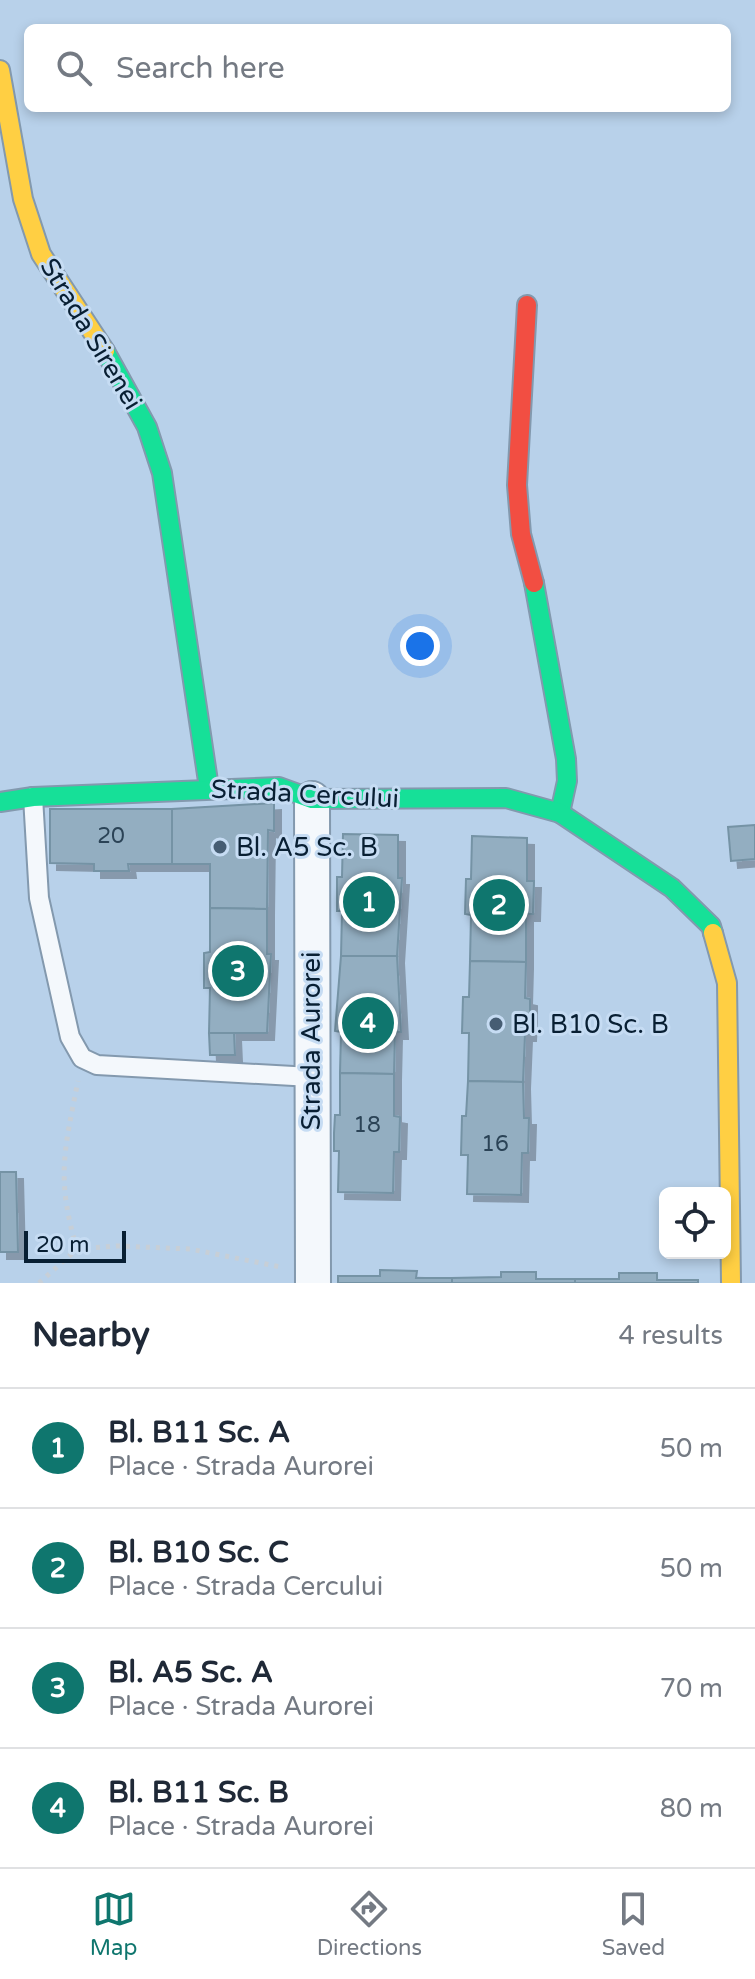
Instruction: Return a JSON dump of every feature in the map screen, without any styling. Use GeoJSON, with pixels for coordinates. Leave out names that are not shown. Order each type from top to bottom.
{"type":"FeatureCollection","features":[{"type":"Feature","properties":{"kind":"street","name":"Strada Sirenei"},"geometry":{"type":"LineString","coordinates":[[0,70],[23,199],[41,254],[115,368],[147,427],[162,473],[209,788]]}},
{"type":"Feature","properties":{"kind":"street"},"geometry":{"type":"LineString","coordinates":[[527,305],[517,485],[521,534],[537,593],[566,759],[567,781],[560,813]]}},
{"type":"Feature","properties":{"kind":"street","name":"Strada Cercului"},"geometry":{"type":"LineString","coordinates":[[0,802],[33,797],[279,787],[312,799],[506,798],[560,813],[672,888],[711,926],[721,953],[727,983],[731,1283]]}},
{"type":"Feature","properties":{"kind":"street","name":"Strada Aurorei"},"geometry":{"type":"LineString","coordinates":[[312,799],[313,1278]]}},
{"type":"Feature","properties":{"kind":"lane"},"geometry":{"type":"LineString","coordinates":[[33,797],[39,898],[70,1037],[82,1058],[97,1065],[311,1077]]}},
{"type":"Feature","properties":{"kind":"path"},"geometry":{"type":"LineString","coordinates":[[77,1249],[64,1206],[62,1161],[82,1058]]}},
{"type":"Feature","properties":{"kind":"path"},"geometry":{"type":"LineString","coordinates":[[39,1283],[77,1249],[117,1246],[190,1249],[313,1278]]}},
{"type":"Feature","properties":{"kind":"building","name":"Bl. A5 Sc. B"},"geometry":{"type":"Polygon","coordinates":[[[274,803],[274,831],[268,830],[267,909],[210,908],[210,864],[172,864],[172,809],[274,803]]]}},
{"type":"Feature","properties":{"kind":"building"},"geometry":{"type":"Polygon","coordinates":[[[50,809],[172,809],[172,864],[128,864],[129,871],[94,871],[94,864],[50,863],[50,809]]]}},
{"type":"Feature","properties":{"kind":"building"},"geometry":{"type":"Polygon","coordinates":[[[755,825],[755,859],[731,861],[728,827],[755,825]]]}},
{"type":"Feature","properties":{"kind":"building"},"geometry":{"type":"Polygon","coordinates":[[[343,834],[398,835],[398,878],[402,878],[397,956],[341,956],[342,911],[337,911],[337,877],[342,877],[343,834]]]}},
{"type":"Feature","properties":{"kind":"building"},"geometry":{"type":"Polygon","coordinates":[[[472,836],[527,838],[527,881],[534,881],[533,914],[526,914],[526,962],[470,961],[471,915],[465,914],[466,879],[471,879],[472,836]]]}},
{"type":"Feature","properties":{"kind":"building"},"geometry":{"type":"Polygon","coordinates":[[[210,908],[267,909],[267,954],[271,954],[267,1033],[209,1033],[210,988],[204,988],[204,953],[210,952],[210,908]]]}},
{"type":"Feature","properties":{"kind":"building"},"geometry":{"type":"Polygon","coordinates":[[[341,956],[397,956],[401,1032],[395,1032],[394,1074],[340,1073],[341,1032],[335,1031],[341,956]]]}},
{"type":"Feature","properties":{"kind":"building","name":"Bl. B10 Sc. B"},"geometry":{"type":"Polygon","coordinates":[[[470,961],[526,962],[525,998],[530,999],[530,1016],[529,1034],[525,1034],[523,1082],[468,1081],[469,1033],[462,1033],[463,997],[469,997],[470,961]]]}},
{"type":"Feature","properties":{"kind":"building"},"geometry":{"type":"Polygon","coordinates":[[[209,1033],[234,1033],[235,1055],[210,1055],[209,1033]]]}},
{"type":"Feature","properties":{"kind":"building"},"geometry":{"type":"Polygon","coordinates":[[[340,1073],[394,1074],[394,1116],[400,1117],[399,1152],[394,1152],[393,1193],[338,1192],[339,1151],[334,1151],[334,1133],[335,1115],[340,1115],[340,1073]]]}},
{"type":"Feature","properties":{"kind":"building"},"geometry":{"type":"Polygon","coordinates":[[[468,1081],[523,1082],[524,1118],[529,1118],[528,1153],[522,1153],[521,1195],[467,1194],[468,1155],[461,1155],[462,1116],[466,1116],[468,1081]]]}},
{"type":"Feature","properties":{"kind":"building"},"geometry":{"type":"Polygon","coordinates":[[[0,1172],[16,1172],[18,1252],[0,1252],[0,1172]]]}},
{"type":"Feature","properties":{"kind":"building"},"geometry":{"type":"Polygon","coordinates":[[[380,1270],[417,1271],[416,1278],[452,1278],[452,1283],[338,1283],[338,1276],[380,1276],[380,1270]]]}},
{"type":"Feature","properties":{"kind":"building"},"geometry":{"type":"Polygon","coordinates":[[[501,1272],[536,1272],[536,1279],[575,1279],[575,1283],[452,1283],[452,1278],[501,1277],[501,1272]]]}},
{"type":"Feature","properties":{"kind":"building"},"geometry":{"type":"Polygon","coordinates":[[[619,1273],[657,1273],[657,1280],[698,1280],[698,1283],[575,1283],[575,1279],[619,1279],[619,1273]]]}},
{"type":"Feature","properties":{"kind":"traffic: fast"},"geometry":{"type":"LineString","coordinates":[[105,351],[147,427],[162,473],[209,788]]}},
{"type":"Feature","properties":{"kind":"traffic: fast"},"geometry":{"type":"LineString","coordinates":[[534,583],[566,759],[567,781],[560,813]]}},
{"type":"Feature","properties":{"kind":"traffic: fast"},"geometry":{"type":"LineString","coordinates":[[0,802],[33,797],[279,787],[312,799],[506,798],[560,813],[672,888],[711,926],[713,933]]}},
{"type":"Feature","properties":{"kind":"traffic: slow"},"geometry":{"type":"LineString","coordinates":[[0,70],[23,199],[41,254],[105,351]]}},
{"type":"Feature","properties":{"kind":"traffic: slow"},"geometry":{"type":"LineString","coordinates":[[713,933],[727,983],[731,1283]]}},
{"type":"Feature","properties":{"kind":"traffic: jam"},"geometry":{"type":"LineString","coordinates":[[527,305],[517,485],[521,534],[534,583]]}},
{"type":"Feature","properties":{"kind":"place","name":"Bl. A5 Sc. B"},"geometry":{"type":"Point","coordinates":[220,847]}},
{"type":"Feature","properties":{"kind":"place","name":"Bl. B11 Sc. A"},"geometry":{"type":"Point","coordinates":[369,902]}},
{"type":"Feature","properties":{"kind":"place","name":"Bl. B10 Sc. C"},"geometry":{"type":"Point","coordinates":[499,905]}},
{"type":"Feature","properties":{"kind":"place","name":"Bl. A5 Sc. A"},"geometry":{"type":"Point","coordinates":[238,971]}},
{"type":"Feature","properties":{"kind":"place","name":"Bl. B11 Sc. B"},"geometry":{"type":"Point","coordinates":[368,1023]}},
{"type":"Feature","properties":{"kind":"place","name":"Bl. B10 Sc. B"},"geometry":{"type":"Point","coordinates":[496,1024]}}]}
